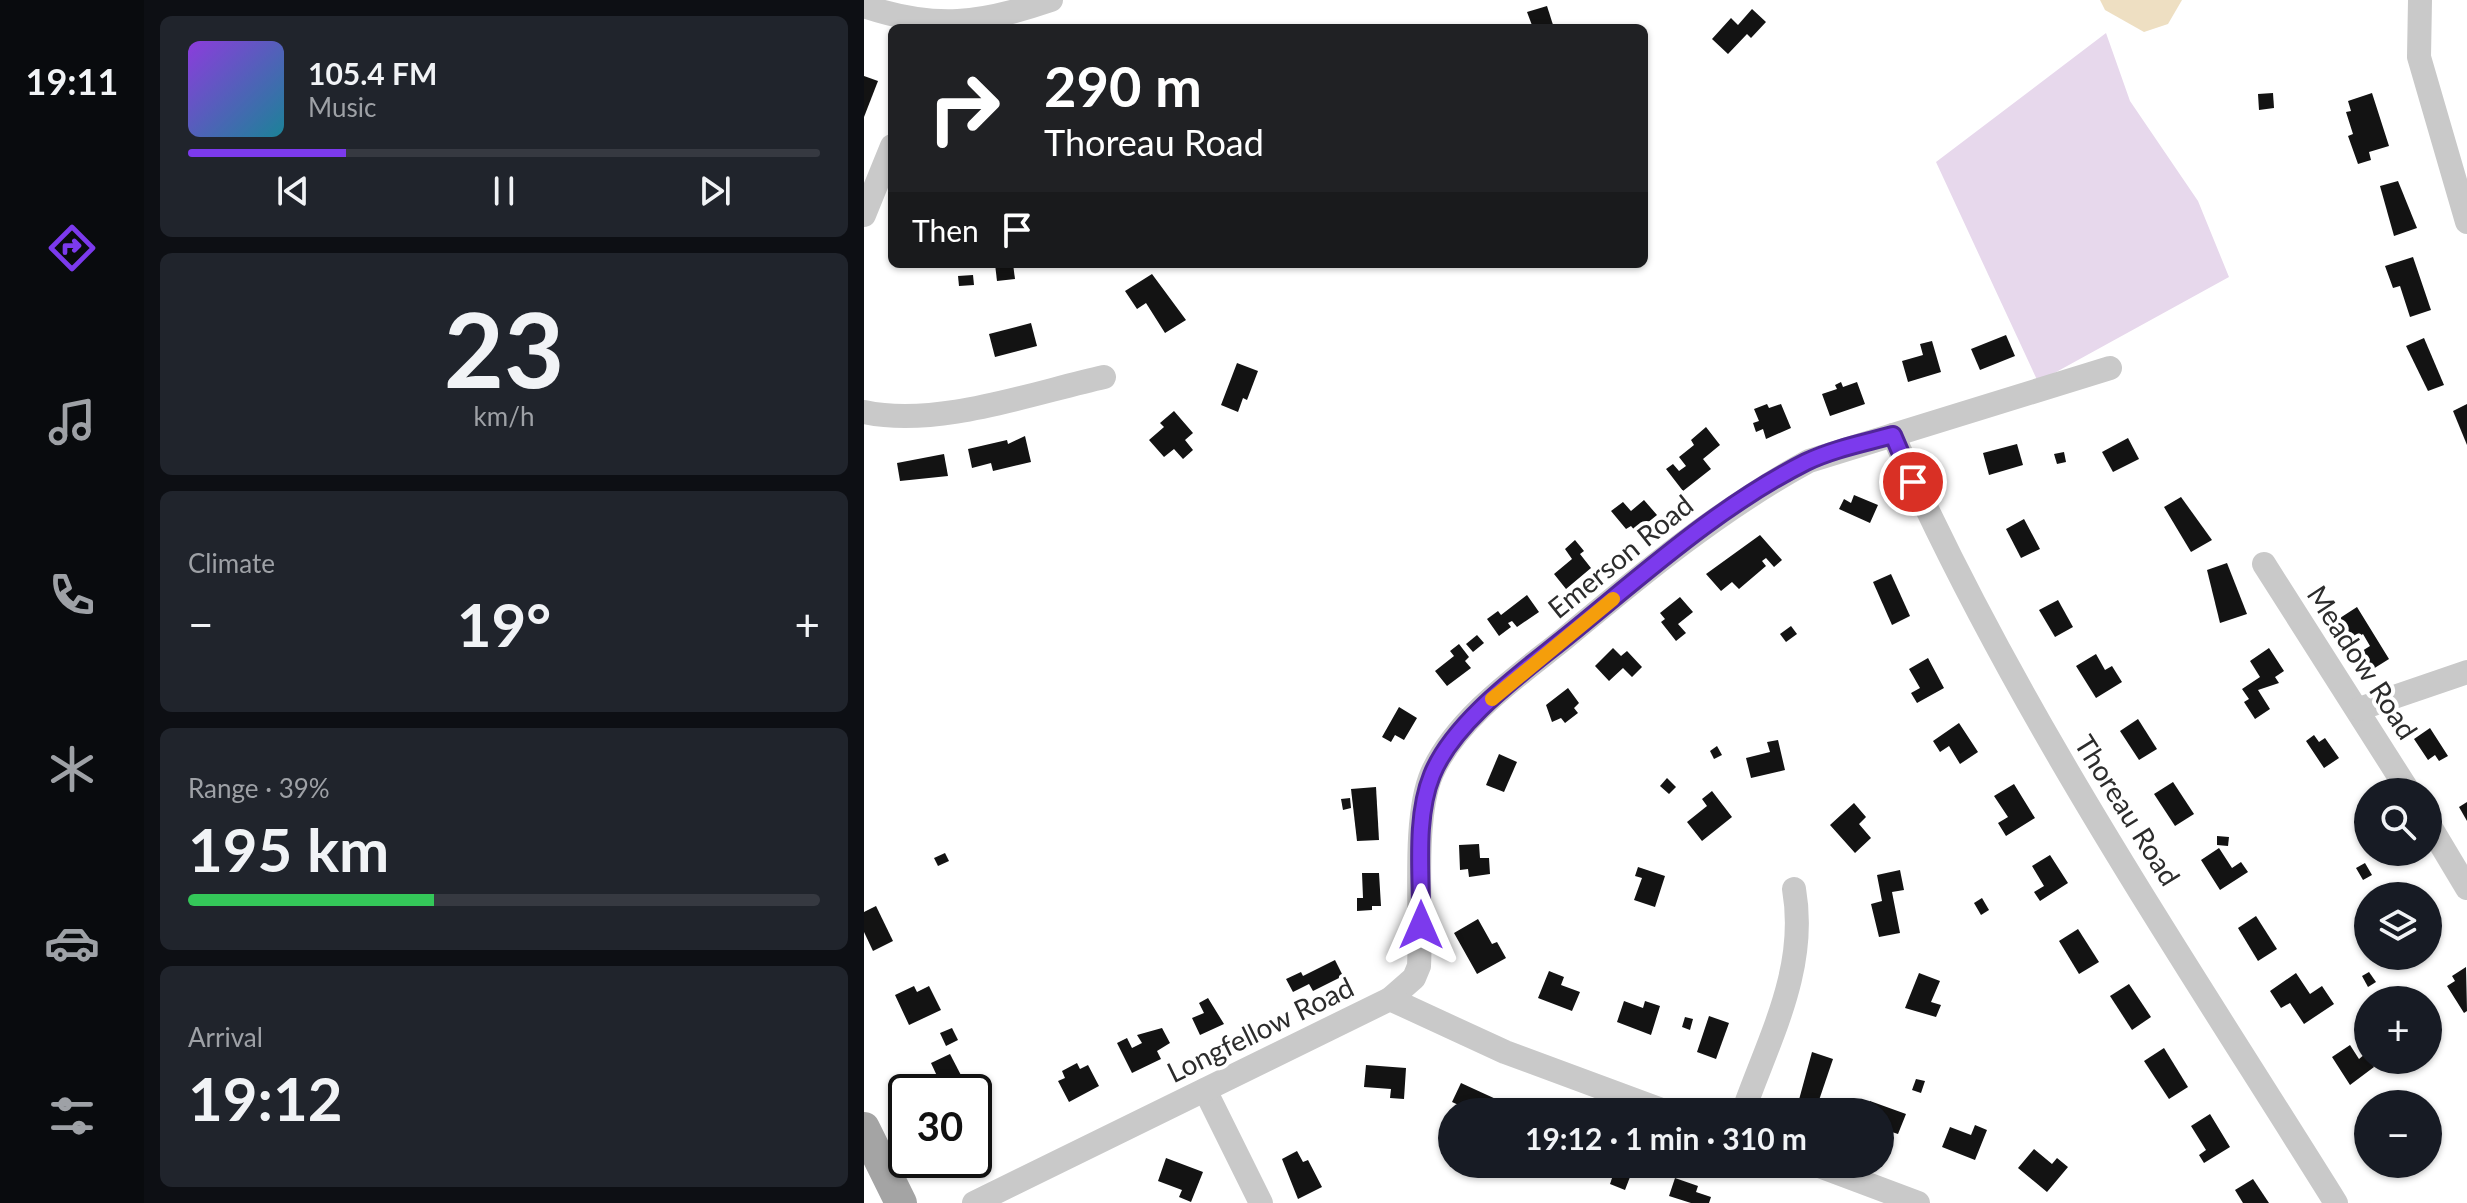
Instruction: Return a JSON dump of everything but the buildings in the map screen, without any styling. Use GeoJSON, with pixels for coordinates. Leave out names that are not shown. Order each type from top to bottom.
{"type":"FeatureCollection","features":[{"type":"Feature","properties":{"kind":"main road"},"geometry":{"type":"LineString","coordinates":[[864,1128],[901,1203]]}},
{"type":"Feature","properties":{"kind":"street"},"geometry":{"type":"LineString","coordinates":[[949,24],[986,19],[1051,0]]}},
{"type":"Feature","properties":{"kind":"street"},"geometry":{"type":"LineString","coordinates":[[2420,0],[2419,57],[2467,222]]}},
{"type":"Feature","properties":{"kind":"street"},"geometry":{"type":"LineString","coordinates":[[864,6],[927,24]]}},
{"type":"Feature","properties":{"kind":"street"},"geometry":{"type":"LineString","coordinates":[[864,215],[888,156]]}},
{"type":"Feature","properties":{"kind":"street","name":"Emerson Road"},"geometry":{"type":"LineString","coordinates":[[1390,999],[1408,986],[1419,966],[1422,833],[1426,793],[1432,774],[1457,736],[1517,677],[1727,509],[1809,461],[2110,368]]}},
{"type":"Feature","properties":{"kind":"street"},"geometry":{"type":"LineString","coordinates":[[864,412],[892,416],[937,413],[1104,377]]}},
{"type":"Feature","properties":{"kind":"street","name":"Thoreau Road"},"geometry":{"type":"LineString","coordinates":[[1893,435],[1971,598],[2030,709],[2336,1203]]}},
{"type":"Feature","properties":{"kind":"street","name":"Meadow Road"},"geometry":{"type":"LineString","coordinates":[[2264,564],[2401,778]]}},
{"type":"Feature","properties":{"kind":"street"},"geometry":{"type":"LineString","coordinates":[[2359,709],[2467,672]]}},
{"type":"Feature","properties":{"kind":"street"},"geometry":{"type":"LineString","coordinates":[[2442,846],[2467,888]]}},
{"type":"Feature","properties":{"kind":"street"},"geometry":{"type":"LineString","coordinates":[[1748,1098],[1788,992],[1798,952],[1800,923],[1794,889]]}},
{"type":"Feature","properties":{"kind":"street","name":"Longfellow Road"},"geometry":{"type":"LineString","coordinates":[[974,1203],[1390,999],[1505,1052],[1629,1098]]}},
{"type":"Feature","properties":{"kind":"street"},"geometry":{"type":"LineString","coordinates":[[1205,1090],[1261,1203]]}},
{"type":"Feature","properties":{"kind":"street"},"geometry":{"type":"LineString","coordinates":[[1851,1178],[1918,1203]]}},
{"type":"Feature","properties":{"kind":"shaded area"},"geometry":{"type":"Polygon","coordinates":[[[2100,0],[2182,0],[2168,24],[2144,32],[2105,10],[2100,0]]]}},
{"type":"Feature","properties":{"kind":"shaded area"},"geometry":{"type":"Polygon","coordinates":[[[2106,33],[2130,101],[2198,201],[2229,277],[2038,382],[1936,162],[2106,33]]]}},
{"type":"Feature","properties":{"kind":"slow traffic"},"geometry":{"type":"LineString","coordinates":[[1492,699],[1613,599]]}},
{"type":"Feature","properties":{"kind":"route"},"geometry":{"type":"LineString","coordinates":[[1421,925],[1422,833],[1426,793],[1432,774],[1457,736],[1517,677],[1685,539],[1727,509],[1809,461],[1893,435],[1913,482]]}}]}
